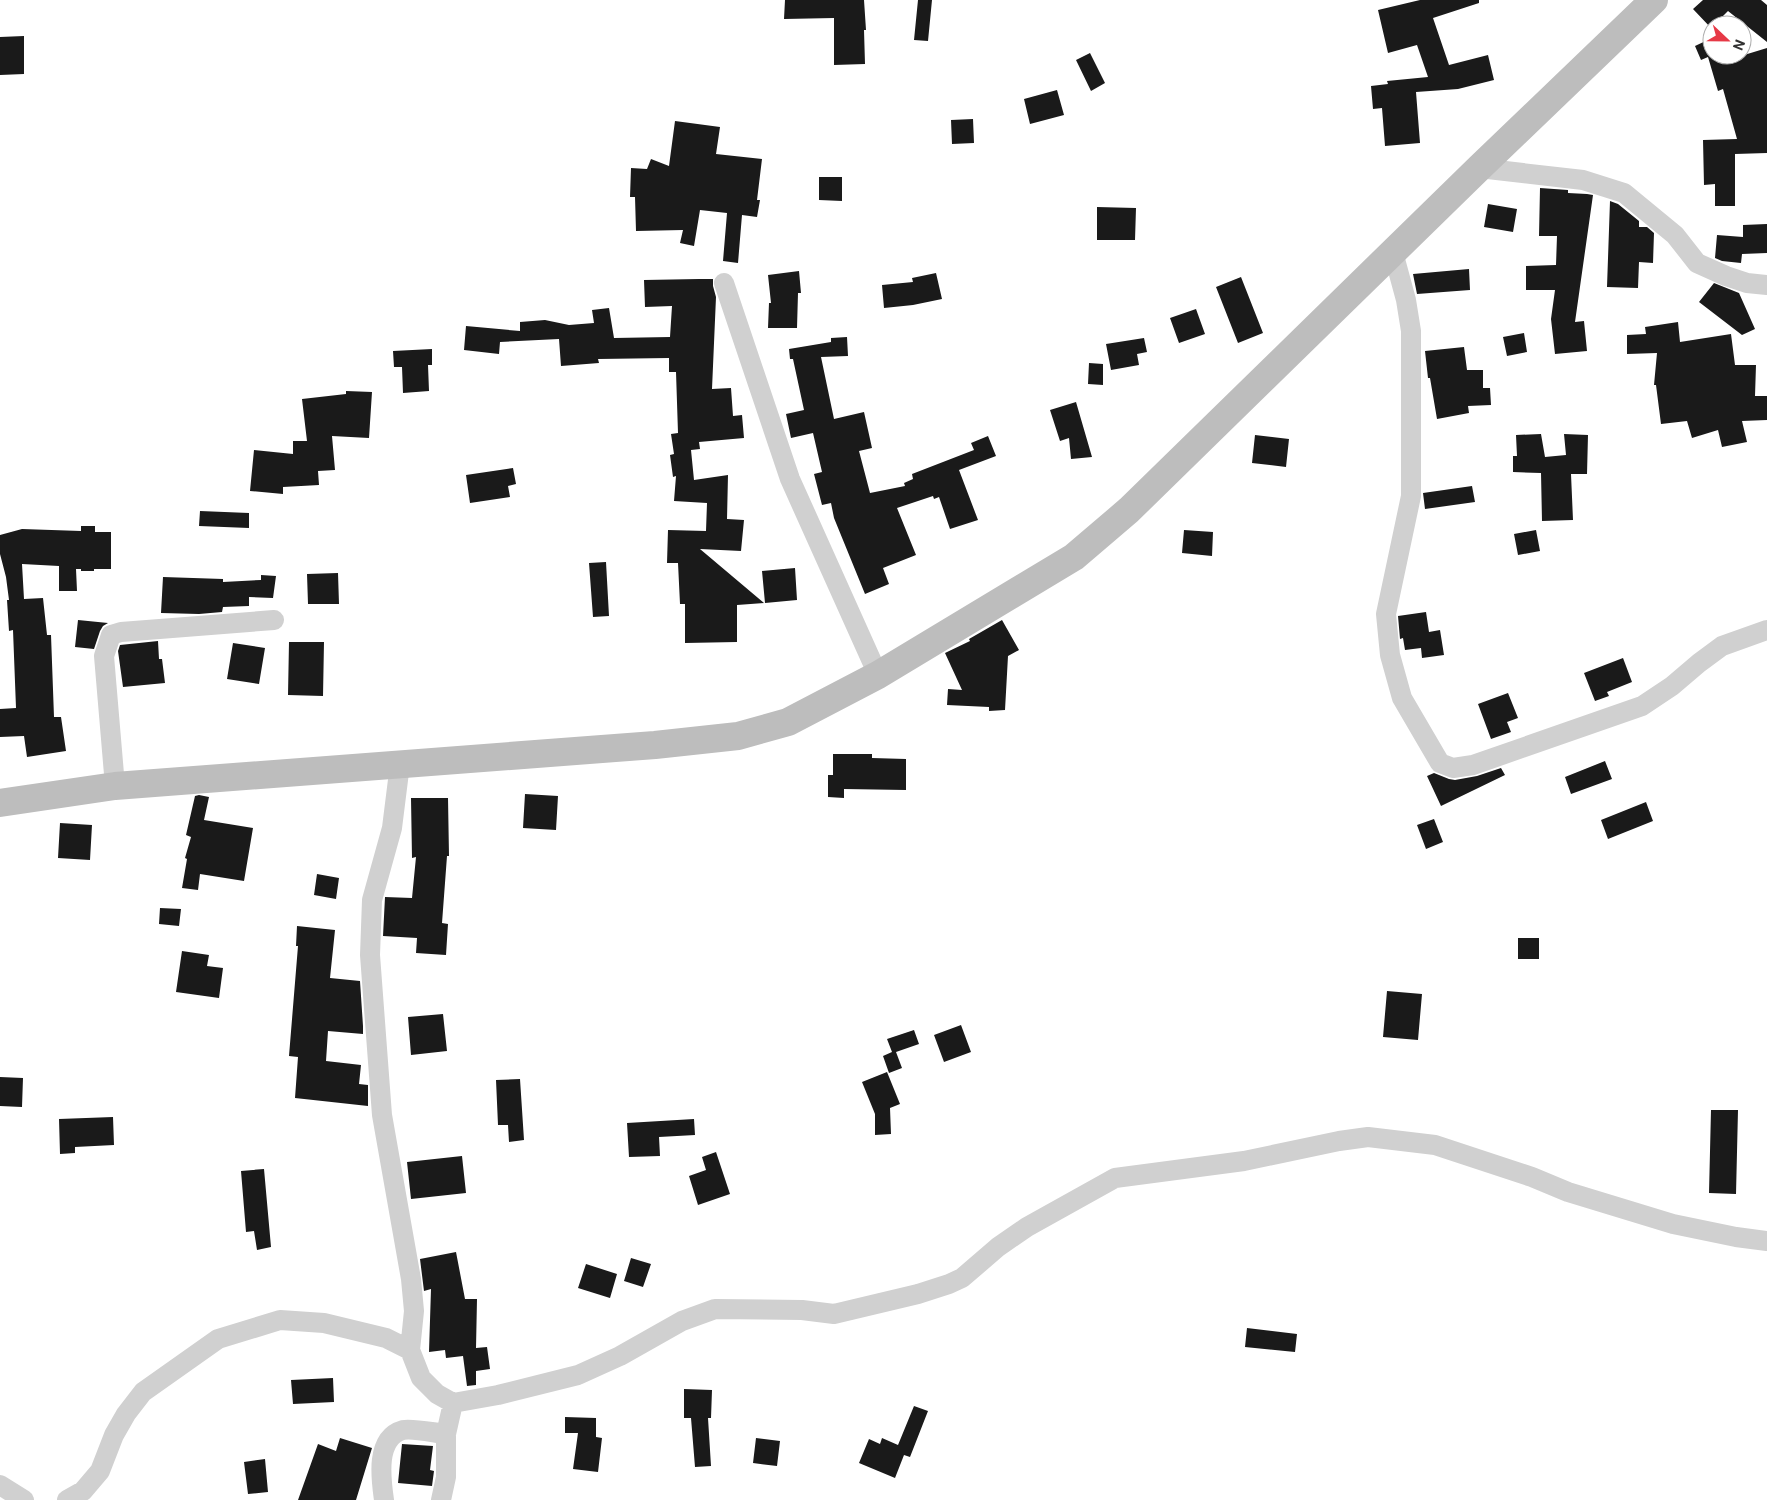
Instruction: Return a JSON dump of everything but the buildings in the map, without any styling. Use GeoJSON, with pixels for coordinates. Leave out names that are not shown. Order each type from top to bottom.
{"type":"FeatureCollection","features":[{"type":"Feature","properties":{"kind":"main road"},"geometry":{"type":"LineString","coordinates":[[0,803],[115,786],[654,745],[738,736],[788,722],[878,675],[1074,557],[1129,510],[1478,168],[1654,0]]}},
{"type":"Feature","properties":{"kind":"street"},"geometry":{"type":"LineString","coordinates":[[1478,168],[1583,180],[1624,193],[1674,235],[1698,262],[1726,276],[1767,285]]}},
{"type":"Feature","properties":{"kind":"street"},"geometry":{"type":"LineString","coordinates":[[1393,252],[1406,300],[1411,331],[1411,496],[1386,614],[1390,655],[1402,698],[1440,763],[1454,768],[1473,764],[1642,706],[1672,686],[1699,662],[1722,646],[1767,630]]}},
{"type":"Feature","properties":{"kind":"street"},"geometry":{"type":"LineString","coordinates":[[724,282],[790,480],[878,675]]}},
{"type":"Feature","properties":{"kind":"street"},"geometry":{"type":"LineString","coordinates":[[115,786],[104,656],[111,635],[121,632],[274,620]]}},
{"type":"Feature","properties":{"kind":"street"},"geometry":{"type":"LineString","coordinates":[[400,764],[392,828],[372,900],[370,955],[382,1115],[411,1279],[414,1311],[410,1350],[422,1378],[437,1394],[454,1403],[498,1395],[578,1375],[620,1356],[682,1321],[715,1309],[802,1310],[834,1314],[918,1294],[949,1284],[962,1278],[998,1247],[1027,1227],[1116,1178],[1244,1161],[1339,1141],[1368,1137],[1435,1145],[1532,1177],[1568,1192],[1673,1224],[1736,1237],[1767,1241]]}},
{"type":"Feature","properties":{"kind":"street"},"geometry":{"type":"LineString","coordinates":[[67,1500],[83,1491],[100,1471],[114,1435],[126,1414],[143,1392],[218,1339],[280,1320],[324,1323],[386,1338],[410,1350]]}},
{"type":"Feature","properties":{"kind":"street"},"geometry":{"type":"LineString","coordinates":[[441,1500],[446,1477],[446,1434],[454,1403]]}},
{"type":"Feature","properties":{"kind":"street"},"geometry":{"type":"LineString","coordinates":[[384,1500],[381,1477],[382,1457],[386,1445],[395,1434],[404,1430],[446,1434]]}},
{"type":"Feature","properties":{"kind":"street"},"geometry":{"type":"LineString","coordinates":[[0,1485],[24,1500]]}}]}
